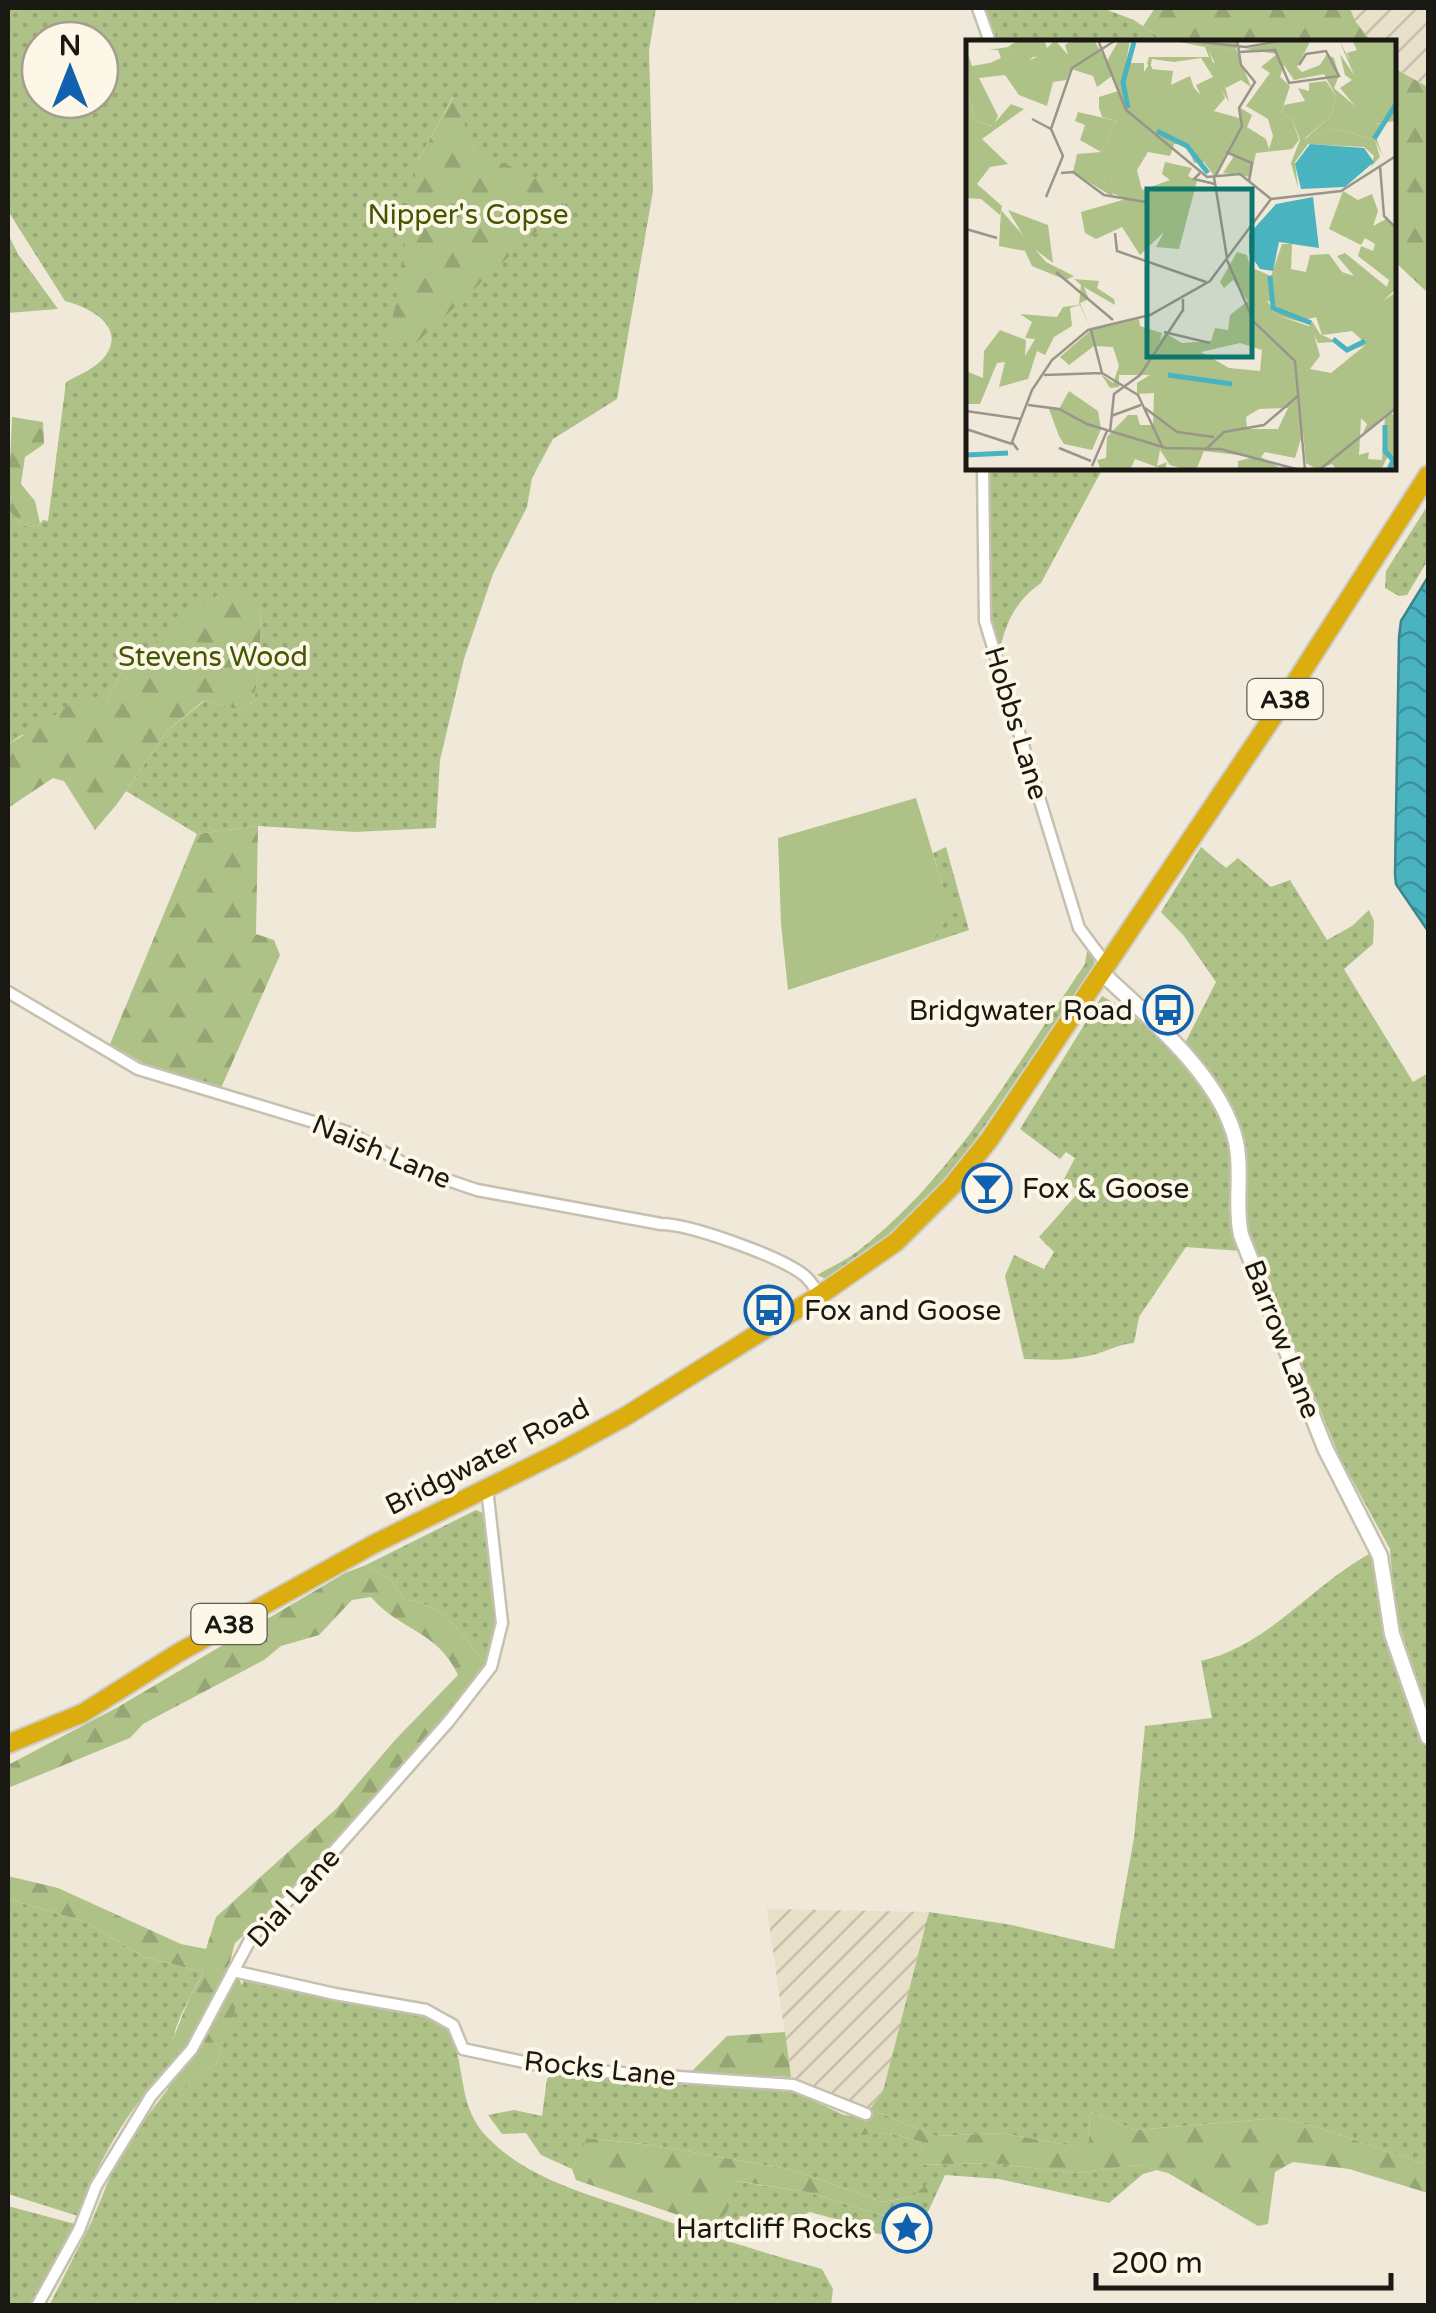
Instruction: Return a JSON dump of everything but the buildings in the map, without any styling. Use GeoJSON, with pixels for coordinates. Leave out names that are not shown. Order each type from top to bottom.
{"type":"FeatureCollection","features":[{"type":"Feature","properties":{"kind":"highway","name":"Bridgwater Road"},"geometry":{"type":"LineString","coordinates":[[8,1744],[83,1712],[178,1653],[374,1544],[626,1416],[820,1296],[896,1242],[952,1186],[989,1140],[1277,711],[1428,475]]}},
{"type":"Feature","properties":{"kind":"main road","name":"Barrow Lane"},"geometry":{"type":"LineString","coordinates":[[1104,968],[1195,1068],[1228,1118],[1237,1146],[1236,1206],[1241,1235],[1325,1448],[1380,1556],[1392,1634],[1428,1737]]}},
{"type":"Feature","properties":{"kind":"street"},"geometry":{"type":"LineString","coordinates":[[978,8],[989,40]]}},
{"type":"Feature","properties":{"kind":"street","name":"Hobbs Lane"},"geometry":{"type":"LineString","coordinates":[[983,470],[986,621],[1079,928],[1104,968]]}},
{"type":"Feature","properties":{"kind":"street","name":"Naish Lane"},"geometry":{"type":"LineString","coordinates":[[8,992],[138,1069],[350,1133],[412,1168],[476,1190],[661,1224],[681,1224],[802,1274],[820,1296]]}},
{"type":"Feature","properties":{"kind":"street","name":"Dial Lane"},"geometry":{"type":"LineString","coordinates":[[37,2306],[78,2230],[96,2186],[151,2096],[192,2049],[252,1936],[317,1870],[491,1668],[502,1624],[487,1487]]}},
{"type":"Feature","properties":{"kind":"street","name":"Rocks Lane"},"geometry":{"type":"LineString","coordinates":[[234,1970],[334,1994],[426,2010],[453,2025],[463,2049],[552,2068],[794,2085],[866,2114]]}},
{"type":"Feature","properties":{"kind":"shaded area"},"geometry":{"type":"Polygon","coordinates":[[[1350,8],[1428,8],[1428,87],[1396,69],[1396,40],[1370,40],[1350,8]]]}},
{"type":"Feature","properties":{"kind":"shaded area"},"geometry":{"type":"Polygon","coordinates":[[[767,1909],[929,1912],[883,2092],[870,2109],[791,2077],[767,1909]]]}},
{"type":"Feature","properties":{"kind":"green space"},"geometry":{"type":"Polygon","coordinates":[[[8,8],[656,8],[649,51],[653,191],[617,399],[553,439],[532,478],[527,507],[493,574],[464,659],[440,760],[436,828],[355,832],[258,826],[197,834],[126,791],[167,731],[204,701],[241,710],[254,701],[260,661],[261,607],[153,648],[121,673],[106,702],[20,736],[8,745],[8,509],[22,525],[37,527],[43,520],[48,521],[66,382],[103,359],[111,344],[108,326],[102,319],[65,301],[8,211],[8,8]],[[453,97],[417,162],[474,149],[453,97]]]}},
{"type":"Feature","properties":{"kind":"green space"},"geometry":{"type":"Polygon","coordinates":[[[986,8],[1102,8],[1134,20],[1163,40],[995,40],[986,8]]]}},
{"type":"Feature","properties":{"kind":"green space"},"geometry":{"type":"Polygon","coordinates":[[[1155,8],[1350,8],[1370,40],[1163,40],[1143,26],[1155,8]]]}},
{"type":"Feature","properties":{"kind":"green space"},"geometry":{"type":"Polygon","coordinates":[[[1396,69],[1428,87],[1428,293],[1396,263],[1396,69]]]}},
{"type":"Feature","properties":{"kind":"green space","name":"Nipper's Copse"},"geometry":{"type":"Polygon","coordinates":[[[454,96],[474,149],[574,196],[416,343],[390,338],[417,162],[454,96]]]}},
{"type":"Feature","properties":{"kind":"green space"},"geometry":{"type":"Polygon","coordinates":[[[8,234],[18,254],[58,309],[8,313],[8,234]]]}},
{"type":"Feature","properties":{"kind":"green space"},"geometry":{"type":"Polygon","coordinates":[[[12,417],[43,422],[44,444],[25,457],[21,484],[35,501],[40,523],[37,527],[22,525],[8,509],[12,417]]]}},
{"type":"Feature","properties":{"kind":"green space"},"geometry":{"type":"Polygon","coordinates":[[[988,470],[1102,470],[1041,583],[1014,612],[1000,649],[989,612],[988,470]]]}},
{"type":"Feature","properties":{"kind":"green space"},"geometry":{"type":"Polygon","coordinates":[[[1428,505],[1428,560],[1407,595],[1399,596],[1385,588],[1386,571],[1428,505]]]}},
{"type":"Feature","properties":{"kind":"green space","name":"Stevens Wood"},"geometry":{"type":"Polygon","coordinates":[[[241,587],[261,607],[260,661],[254,701],[241,710],[203,701],[167,731],[95,830],[64,781],[53,778],[8,808],[8,745],[84,696],[106,702],[121,673],[191,612],[221,593],[241,587]]]}},
{"type":"Feature","properties":{"kind":"green space"},"geometry":{"type":"Polygon","coordinates":[[[916,798],[951,914],[930,943],[788,990],[778,838],[916,798]]]}},
{"type":"Feature","properties":{"kind":"green space"},"geometry":{"type":"Polygon","coordinates":[[[258,826],[256,934],[274,940],[280,955],[221,1088],[143,1063],[110,1044],[197,834],[258,826]]]}},
{"type":"Feature","properties":{"kind":"green space"},"geometry":{"type":"Polygon","coordinates":[[[946,847],[969,930],[930,943],[950,914],[933,853],[946,847]]]}},
{"type":"Feature","properties":{"kind":"green space"},"geometry":{"type":"Polygon","coordinates":[[[1201,847],[1226,868],[1238,858],[1271,887],[1290,880],[1327,940],[1352,926],[1369,910],[1374,921],[1373,944],[1344,969],[1413,1082],[1428,1073],[1428,1712],[1395,1612],[1390,1549],[1339,1456],[1246,1226],[1244,1139],[1235,1112],[1217,1080],[1185,1043],[1216,982],[1184,936],[1161,912],[1201,847]]]}},
{"type":"Feature","properties":{"kind":"green space"},"geometry":{"type":"Polygon","coordinates":[[[1087,951],[1094,958],[1094,966],[960,1162],[917,1210],[869,1251],[826,1279],[817,1275],[858,1251],[897,1218],[957,1151],[1085,964],[1087,951]]]}},
{"type":"Feature","properties":{"kind":"green space"},"geometry":{"type":"Polygon","coordinates":[[[1102,996],[1163,1041],[1216,1107],[1232,1152],[1232,1214],[1240,1251],[1186,1247],[1139,1317],[1134,1343],[1080,1358],[1024,1359],[1005,1276],[1014,1255],[1044,1269],[1054,1252],[1039,1237],[1079,1192],[1064,1179],[1075,1158],[1066,1152],[1060,1159],[1020,1129],[1102,996]]]}},
{"type":"Feature","properties":{"kind":"green space"},"geometry":{"type":"Polygon","coordinates":[[[476,1510],[485,1514],[496,1611],[496,1631],[486,1664],[441,1614],[405,1600],[390,1579],[366,1565],[476,1510]]]}},
{"type":"Feature","properties":{"kind":"green space"},"geometry":{"type":"Polygon","coordinates":[[[1373,1552],[1385,1639],[1428,1750],[1428,2165],[1279,2118],[1136,2130],[1090,2112],[1089,2143],[1073,2146],[1002,2133],[936,2136],[870,2109],[883,2091],[929,1912],[1012,1925],[1114,1949],[1134,1838],[1145,1726],[1212,1718],[1201,1661],[1248,1642],[1373,1552]]]}},
{"type":"Feature","properties":{"kind":"green space"},"geometry":{"type":"Polygon","coordinates":[[[366,1565],[390,1579],[405,1600],[441,1614],[486,1664],[299,1884],[235,1943],[230,1961],[243,1987],[217,2062],[179,2091],[168,2089],[169,2049],[204,1972],[144,1957],[83,1921],[8,1899],[8,1876],[58,1888],[181,1944],[206,1949],[216,1917],[336,1809],[458,1675],[440,1649],[371,1597],[352,1600],[319,1635],[281,1646],[264,1660],[143,1724],[130,1738],[8,1788],[8,1765],[118,1707],[345,1573],[366,1565]]]}},
{"type":"Feature","properties":{"kind":"green space"},"geometry":{"type":"Polygon","coordinates":[[[8,1899],[83,1921],[144,1957],[204,1972],[176,2030],[169,2067],[115,2137],[78,2216],[8,2194],[8,1899]]]}},
{"type":"Feature","properties":{"kind":"green space"},"geometry":{"type":"Polygon","coordinates":[[[244,1979],[431,2018],[444,2026],[452,2038],[467,2102],[478,2126],[503,2152],[574,2189],[822,2269],[833,2289],[831,2306],[49,2306],[132,2136],[168,2089],[180,2090],[217,2062],[244,1979]]]}},
{"type":"Feature","properties":{"kind":"green space"},"geometry":{"type":"Polygon","coordinates":[[[785,2032],[791,2077],[690,2073],[727,2036],[785,2032]]]}},
{"type":"Feature","properties":{"kind":"green space"},"geometry":{"type":"Polygon","coordinates":[[[553,2073],[788,2089],[844,2115],[862,2134],[890,2133],[922,2142],[921,2165],[989,2163],[1076,2173],[1138,2165],[1157,2170],[1143,2174],[1109,2203],[999,2179],[945,2175],[911,2240],[849,2228],[839,2220],[810,2212],[786,2222],[740,2216],[734,2239],[710,2226],[727,2213],[735,2181],[807,2192],[907,2223],[927,2185],[912,2197],[882,2202],[793,2170],[588,2138],[572,2169],[541,2155],[526,2133],[502,2134],[488,2115],[514,2110],[542,2116],[547,2079],[553,2073]]]}},
{"type":"Feature","properties":{"kind":"green space"},"geometry":{"type":"Polygon","coordinates":[[[870,2109],[936,2136],[1002,2133],[1073,2146],[1089,2142],[1090,2112],[1136,2130],[1279,2118],[1428,2165],[1428,2193],[1349,2169],[1293,2162],[1275,2172],[1268,2224],[1258,2226],[1168,2173],[1138,2165],[1076,2173],[989,2163],[920,2165],[922,2142],[890,2133],[862,2135],[844,2115],[862,2117],[870,2109]]]}},
{"type":"Feature","properties":{"kind":"green space"},"geometry":{"type":"Polygon","coordinates":[[[587,2138],[652,2145],[793,2170],[882,2202],[912,2197],[927,2184],[930,2193],[907,2223],[807,2192],[736,2181],[727,2213],[710,2226],[576,2180],[572,2169],[587,2138]]]}},
{"type":"Feature","properties":{"kind":"green space"},"geometry":{"type":"Polygon","coordinates":[[[8,2206],[75,2224],[33,2305],[8,2305],[8,2206]]]}},
{"type":"Feature","properties":{"kind":"water"},"geometry":{"type":"Polygon","coordinates":[[[1428,577],[1428,931],[1396,884],[1395,874],[1399,637],[1401,621],[1428,577]]]}},
{"type":"Feature","properties":{"kind":"place","name":"Bridgwater Road"},"geometry":{"type":"Point","coordinates":[1168,1010]}},
{"type":"Feature","properties":{"kind":"place","name":"Fox & Goose"},"geometry":{"type":"Point","coordinates":[987,1188]}},
{"type":"Feature","properties":{"kind":"place","name":"Fox and Goose"},"geometry":{"type":"Point","coordinates":[769,1310]}},
{"type":"Feature","properties":{"kind":"place","name":"Hartcliff Rocks"},"geometry":{"type":"Point","coordinates":[907,2228]}}]}
